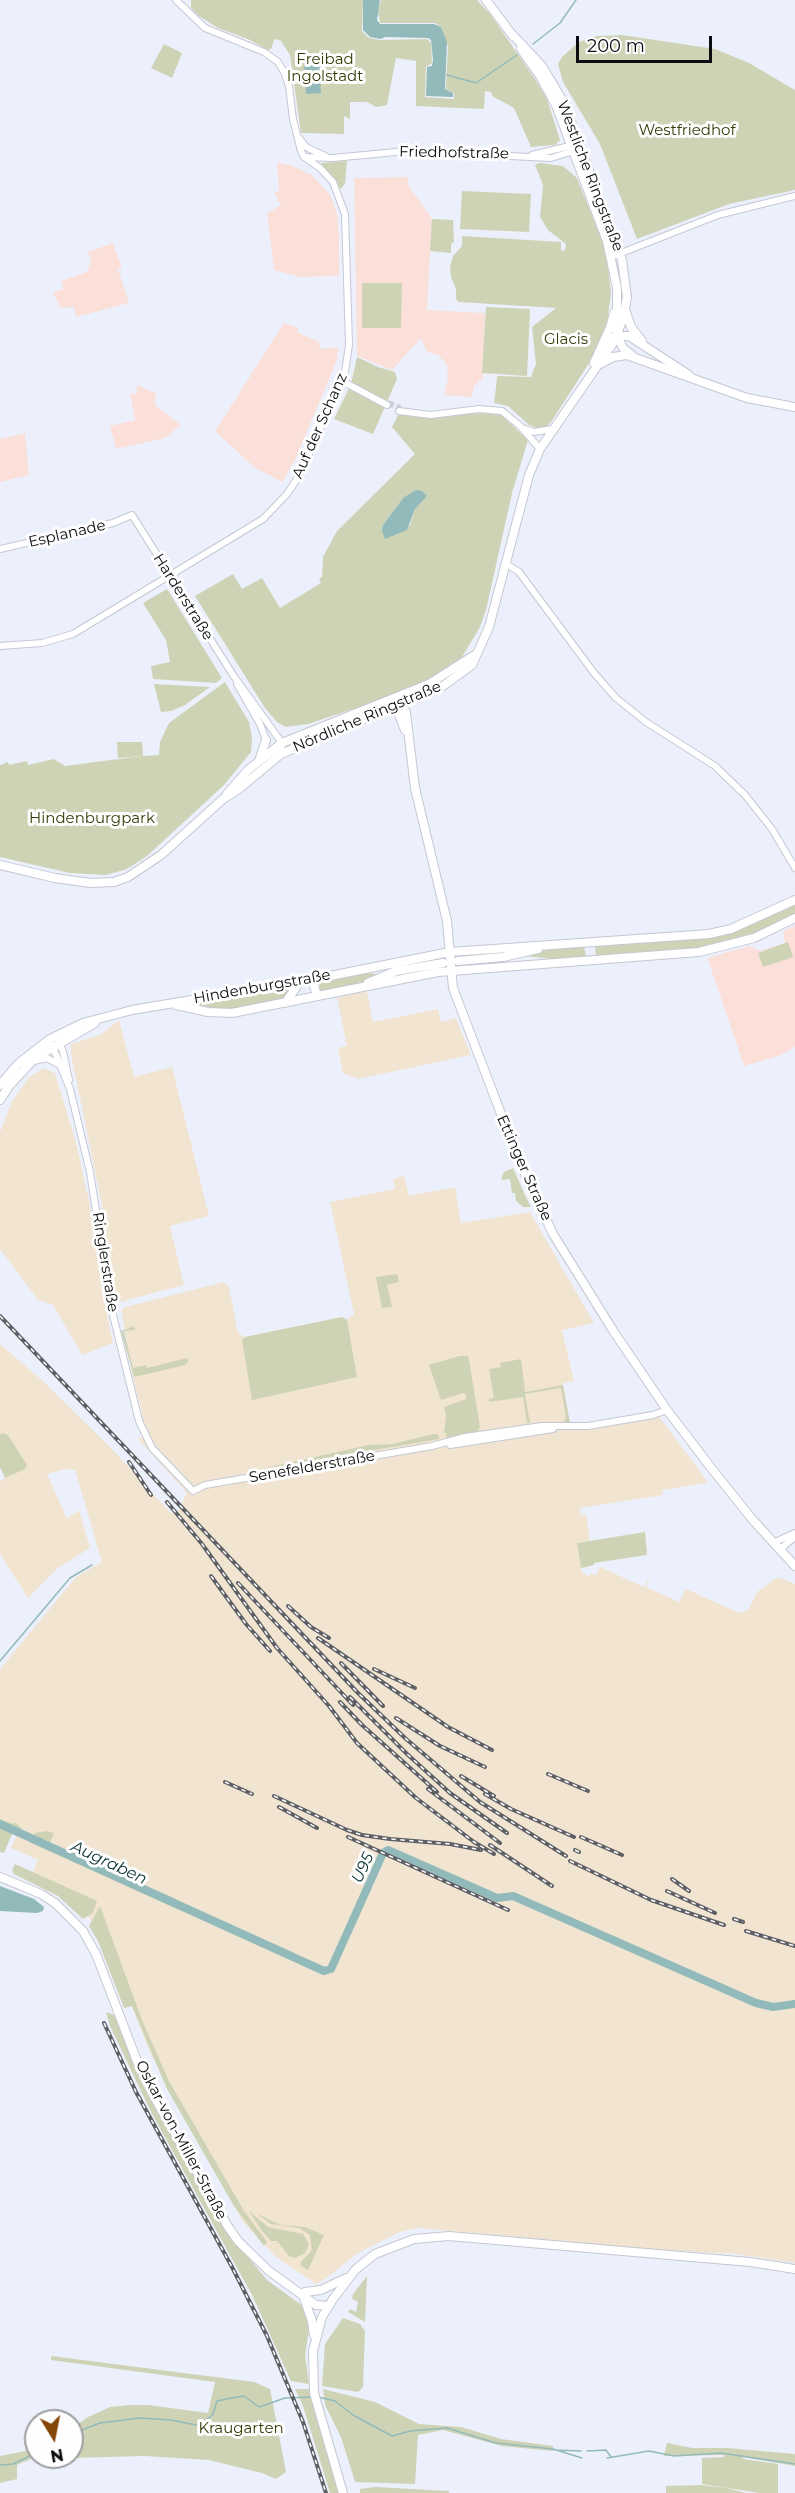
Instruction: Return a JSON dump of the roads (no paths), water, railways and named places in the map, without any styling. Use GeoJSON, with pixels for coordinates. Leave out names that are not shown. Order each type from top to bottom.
{"type":"FeatureCollection","features":[{"type":"Feature","properties":{"kind":"main road","name":"Westliche Ringstraße"},"geometry":{"type":"LineString","coordinates":[[486,0],[510,32],[538,60],[552,79],[611,256],[618,294],[616,336]]}},
{"type":"Feature","properties":{"kind":"main road","name":"Westliche Ringstraße"},"geometry":{"type":"LineString","coordinates":[[540,449],[616,336],[625,310],[627,286],[620,255],[575,148]]}},
{"type":"Feature","properties":{"kind":"main road","name":"Westliche Ringstraße"},"geometry":{"type":"LineString","coordinates":[[587,378],[610,328],[618,294]]}},
{"type":"Feature","properties":{"kind":"main road"},"geometry":{"type":"LineString","coordinates":[[625,310],[628,322],[644,344]]}},
{"type":"Feature","properties":{"kind":"main road"},"geometry":{"type":"LineString","coordinates":[[603,343],[616,336],[625,335],[644,344],[695,380]]}},
{"type":"Feature","properties":{"kind":"main road"},"geometry":{"type":"LineString","coordinates":[[616,336],[623,348],[633,357]]}},
{"type":"Feature","properties":{"kind":"main road"},"geometry":{"type":"LineString","coordinates":[[596,367],[614,356],[633,357],[747,398],[795,407]]}},
{"type":"Feature","properties":{"kind":"main road","name":"Nördliche Ringstraße"},"geometry":{"type":"LineString","coordinates":[[0,865],[73,882],[100,884],[119,880],[136,873],[161,855],[223,799],[239,789],[281,754],[455,679],[469,668],[489,627],[523,492],[540,449]]}},
{"type":"Feature","properties":{"kind":"main road","name":"Nördliche Ringstraße"},"geometry":{"type":"LineString","coordinates":[[223,799],[234,784],[282,742],[437,680],[478,653]]}},
{"type":"Feature","properties":{"kind":"main road"},"geometry":{"type":"LineString","coordinates":[[395,698],[399,705]]}},
{"type":"Feature","properties":{"kind":"main road","name":"Ettinger Straße"},"geometry":{"type":"LineString","coordinates":[[399,705],[406,713],[417,800],[444,904],[456,998],[519,1161],[549,1226],[590,1295],[667,1410],[716,1474],[795,1566]]}},
{"type":"Feature","properties":{"kind":"main road"},"geometry":{"type":"LineString","coordinates":[[266,740],[272,749],[281,754]]}},
{"type":"Feature","properties":{"kind":"main road"},"geometry":{"type":"LineString","coordinates":[[259,760],[266,740]]}},
{"type":"Feature","properties":{"kind":"main road"},"geometry":{"type":"LineString","coordinates":[[458,961],[503,957],[525,953],[547,945],[709,934],[731,930],[795,900]]}},
{"type":"Feature","properties":{"kind":"main road"},"geometry":{"type":"LineString","coordinates":[[503,957],[549,962],[693,953],[718,949],[754,938],[795,918]]}},
{"type":"Feature","properties":{"kind":"main road","name":"Hindenburgstraße"},"geometry":{"type":"LineString","coordinates":[[0,1085],[27,1056],[83,1023],[141,1008],[312,980],[450,952],[547,945]]}},
{"type":"Feature","properties":{"kind":"main road","name":"Hindenburgstraße"},"geometry":{"type":"LineString","coordinates":[[172,1004],[220,1014],[242,1012],[451,970],[549,962]]}},
{"type":"Feature","properties":{"kind":"main road","name":"Hindenburgstraße"},"geometry":{"type":"LineString","coordinates":[[352,971],[396,971],[443,963]]}},
{"type":"Feature","properties":{"kind":"main road","name":"Hindenburgstraße"},"geometry":{"type":"LineString","coordinates":[[362,987],[396,971]]}},
{"type":"Feature","properties":{"kind":"main road"},"geometry":{"type":"LineString","coordinates":[[312,980],[317,996]]}},
{"type":"Feature","properties":{"kind":"main road"},"geometry":{"type":"LineString","coordinates":[[285,1003],[300,982]]}},
{"type":"Feature","properties":{"kind":"main road","name":"Hindenburgstraße"},"geometry":{"type":"LineString","coordinates":[[0,1100],[30,1062],[54,1041]]}},
{"type":"Feature","properties":{"kind":"main road","name":"Oskar-von-Miller-Straße"},"geometry":{"type":"LineString","coordinates":[[0,1877],[41,1894],[55,1903],[83,1931],[96,1954],[133,2050],[156,2100],[227,2225],[256,2260],[292,2288],[320,2298],[328,2306]]}},
{"type":"Feature","properties":{"kind":"main road"},"geometry":{"type":"LineString","coordinates":[[315,2340],[328,2306],[350,2275],[364,2262],[390,2247],[414,2239],[435,2236],[750,2262],[795,2269]]}},
{"type":"Feature","properties":{"kind":"main road"},"geometry":{"type":"LineString","coordinates":[[343,2493],[316,2402],[313,2380],[315,2340],[304,2294],[321,2290],[350,2275]]}},
{"type":"Feature","properties":{"kind":"street"},"geometry":{"type":"LineString","coordinates":[[176,0],[205,28],[255,47],[278,62],[288,81],[296,134],[304,157]]}},
{"type":"Feature","properties":{"kind":"street"},"geometry":{"type":"LineString","coordinates":[[296,134],[306,147],[333,158]]}},
{"type":"Feature","properties":{"kind":"street","name":"Friedhofstraße"},"geometry":{"type":"LineString","coordinates":[[304,157],[333,158],[406,151],[531,156],[575,148]]}},
{"type":"Feature","properties":{"kind":"street","name":"Auf der Schanz"},"geometry":{"type":"LineString","coordinates":[[0,646],[42,643],[73,634],[251,528],[287,494],[306,462],[342,381],[349,354],[345,214],[333,182],[320,168],[304,157]]}},
{"type":"Feature","properties":{"kind":"street"},"geometry":{"type":"LineString","coordinates":[[611,256],[620,255],[718,215],[795,196]]}},
{"type":"Feature","properties":{"kind":"street"},"geometry":{"type":"LineString","coordinates":[[342,381],[388,404]]}},
{"type":"Feature","properties":{"kind":"street"},"geometry":{"type":"LineString","coordinates":[[400,409],[431,415],[492,409],[502,411],[520,426],[540,449]]}},
{"type":"Feature","properties":{"kind":"street"},"geometry":{"type":"LineString","coordinates":[[520,426],[534,432],[553,429]]}},
{"type":"Feature","properties":{"kind":"street","name":"Harderstraße"},"geometry":{"type":"LineString","coordinates":[[132,515],[235,678],[282,742]]}},
{"type":"Feature","properties":{"kind":"street","name":"Esplanade"},"geometry":{"type":"LineString","coordinates":[[0,549],[113,523],[132,515]]}},
{"type":"Feature","properties":{"kind":"street"},"geometry":{"type":"LineString","coordinates":[[505,563],[519,572],[594,673],[616,698],[646,722],[715,766],[746,795],[772,829],[795,868]]}},
{"type":"Feature","properties":{"kind":"street","name":"Harderstraße"},"geometry":{"type":"LineString","coordinates":[[235,678],[266,740]]}},
{"type":"Feature","properties":{"kind":"street"},"geometry":{"type":"LineString","coordinates":[[281,754],[282,742]]}},
{"type":"Feature","properties":{"kind":"street","name":"Ringlerstraße"},"geometry":{"type":"LineString","coordinates":[[54,1041],[70,1089]]}},
{"type":"Feature","properties":{"kind":"street","name":"Ringlerstraße"},"geometry":{"type":"LineString","coordinates":[[54,1041],[67,1065],[70,1089],[92,1182],[111,1307],[143,1433],[159,1456],[193,1491]]}},
{"type":"Feature","properties":{"kind":"street"},"geometry":{"type":"LineString","coordinates":[[30,1062],[47,1058],[56,1061],[62,1068]]}},
{"type":"Feature","properties":{"kind":"street","name":"Hindenburgstraße"},"geometry":{"type":"LineString","coordinates":[[0,1081],[8,1075]]}},
{"type":"Feature","properties":{"kind":"street","name":"Senefelderstraße"},"geometry":{"type":"LineString","coordinates":[[193,1491],[205,1485],[432,1446],[588,1426],[654,1415],[667,1410]]}},
{"type":"Feature","properties":{"kind":"street"},"geometry":{"type":"LineString","coordinates":[[776,1546],[795,1533]]}},
{"type":"Feature","properties":{"kind":"street"},"geometry":{"type":"LineString","coordinates":[[776,1546],[795,1538]]}},
{"type":"Feature","properties":{"kind":"waterway"},"geometry":{"type":"LineString","coordinates":[[533,44],[560,23],[576,0]]}},
{"type":"Feature","properties":{"kind":"waterway"},"geometry":{"type":"LineString","coordinates":[[447,75],[476,83],[517,55]]}},
{"type":"Feature","properties":{"kind":"waterway"},"geometry":{"type":"LineString","coordinates":[[0,1661],[70,1578],[92,1565]]}},
{"type":"Feature","properties":{"kind":"waterway","name":"Augraben"},"geometry":{"type":"LineString","coordinates":[[0,1824],[18,1833]]}},
{"type":"Feature","properties":{"kind":"waterway","name":"U95"},"geometry":{"type":"LineString","coordinates":[[0,1824],[324,1971],[331,1969],[383,1853],[388,1850],[497,1898],[513,1896],[756,2003],[773,2007],[795,2004]]}},
{"type":"Feature","properties":{"kind":"waterway","name":"Augraben"},"geometry":{"type":"LineString","coordinates":[[31,1839],[179,1907]]}},
{"type":"Feature","properties":{"kind":"waterway"},"geometry":{"type":"LineString","coordinates":[[84,2429],[100,2423],[140,2418],[171,2420],[196,2425],[202,2424],[213,2414],[217,2401],[244,2396],[259,2407],[285,2398],[313,2397]]}},
{"type":"Feature","properties":{"kind":"waterway"},"geometry":{"type":"LineString","coordinates":[[318,2397],[335,2401],[353,2415],[392,2436],[410,2431],[447,2428],[496,2443],[553,2449],[582,2458]]}},
{"type":"Feature","properties":{"kind":"waterway"},"geometry":{"type":"LineString","coordinates":[[555,2450],[581,2451]]}},
{"type":"Feature","properties":{"kind":"waterway"},"geometry":{"type":"LineString","coordinates":[[587,2451],[606,2450],[611,2457]]}},
{"type":"Feature","properties":{"kind":"waterway"},"geometry":{"type":"LineString","coordinates":[[607,2458],[649,2451],[674,2456],[721,2453],[795,2464]]}},
{"type":"Feature","properties":{"kind":"waterway"},"geometry":{"type":"LineString","coordinates":[[0,2465],[13,2464],[24,2459]]}},
{"type":"Feature","properties":{"kind":"tunnel"},"geometry":{"type":"LineString","coordinates":[[388,403],[400,408]]}},
{"type":"Feature","properties":{"kind":"railway"},"geometry":{"type":"LineString","coordinates":[[0,1316],[358,1693],[405,1738],[480,1802],[566,1856]]}},
{"type":"Feature","properties":{"kind":"railway"},"geometry":{"type":"LineString","coordinates":[[129,1462],[151,1495]]}},
{"type":"Feature","properties":{"kind":"railway"},"geometry":{"type":"LineString","coordinates":[[167,1502],[202,1544],[277,1648],[329,1706],[357,1743],[416,1798],[474,1842],[494,1854]]}},
{"type":"Feature","properties":{"kind":"railway"},"geometry":{"type":"LineString","coordinates":[[211,1576],[246,1624],[270,1651]]}},
{"type":"Feature","properties":{"kind":"railway"},"geometry":{"type":"LineString","coordinates":[[238,1583],[353,1705]]}},
{"type":"Feature","properties":{"kind":"railway"},"geometry":{"type":"LineString","coordinates":[[288,1606],[311,1627],[329,1638]]}},
{"type":"Feature","properties":{"kind":"railway"},"geometry":{"type":"LineString","coordinates":[[318,1638],[448,1727],[492,1750]]}},
{"type":"Feature","properties":{"kind":"railway"},"geometry":{"type":"LineString","coordinates":[[341,1663],[383,1706]]}},
{"type":"Feature","properties":{"kind":"railway"},"geometry":{"type":"LineString","coordinates":[[374,1669],[415,1688]]}},
{"type":"Feature","properties":{"kind":"railway"},"geometry":{"type":"LineString","coordinates":[[350,1697],[450,1793],[507,1833]]}},
{"type":"Feature","properties":{"kind":"railway"},"geometry":{"type":"LineString","coordinates":[[340,1702],[362,1725],[437,1792]]}},
{"type":"Feature","properties":{"kind":"railway"},"geometry":{"type":"LineString","coordinates":[[396,1718],[440,1746],[485,1767]]}},
{"type":"Feature","properties":{"kind":"railway"},"geometry":{"type":"LineString","coordinates":[[548,1774],[588,1791]]}},
{"type":"Feature","properties":{"kind":"railway"},"geometry":{"type":"LineString","coordinates":[[461,1776],[494,1796]]}},
{"type":"Feature","properties":{"kind":"railway"},"geometry":{"type":"LineString","coordinates":[[225,1782],[252,1794]]}},
{"type":"Feature","properties":{"kind":"railway"},"geometry":{"type":"LineString","coordinates":[[428,1789],[500,1843]]}},
{"type":"Feature","properties":{"kind":"railway"},"geometry":{"type":"LineString","coordinates":[[485,1794],[511,1809],[574,1837]]}},
{"type":"Feature","properties":{"kind":"railway"},"geometry":{"type":"LineString","coordinates":[[274,1796],[362,1835],[450,1844],[481,1850]]}},
{"type":"Feature","properties":{"kind":"railway"},"geometry":{"type":"LineString","coordinates":[[279,1807],[317,1828]]}},
{"type":"Feature","properties":{"kind":"railway"},"geometry":{"type":"LineString","coordinates":[[348,1837],[508,1910]]}},
{"type":"Feature","properties":{"kind":"railway"},"geometry":{"type":"LineString","coordinates":[[581,1837],[622,1855]]}},
{"type":"Feature","properties":{"kind":"railway"},"geometry":{"type":"LineString","coordinates":[[490,1845],[552,1886]]}},
{"type":"Feature","properties":{"kind":"railway"},"geometry":{"type":"LineString","coordinates":[[575,1850],[579,1852]]}},
{"type":"Feature","properties":{"kind":"railway"},"geometry":{"type":"LineString","coordinates":[[570,1861],[651,1900],[724,1925]]}},
{"type":"Feature","properties":{"kind":"railway"},"geometry":{"type":"LineString","coordinates":[[672,1879],[689,1891]]}},
{"type":"Feature","properties":{"kind":"railway"},"geometry":{"type":"LineString","coordinates":[[667,1891],[715,1913]]}},
{"type":"Feature","properties":{"kind":"railway"},"geometry":{"type":"LineString","coordinates":[[734,1919],[743,1922]]}},
{"type":"Feature","properties":{"kind":"railway"},"geometry":{"type":"LineString","coordinates":[[746,1931],[795,1946]]}},
{"type":"Feature","properties":{"kind":"railway"},"geometry":{"type":"LineString","coordinates":[[104,2023],[136,2092],[232,2267],[267,2336],[303,2422],[326,2493]]}},
{"type":"Feature","properties":{"kind":"park label","name":"Freibad Ingolstadt"},"geometry":{"type":"Point","coordinates":[325,68]}},
{"type":"Feature","properties":{"kind":"park label","name":"Westfriedhof"},"geometry":{"type":"Point","coordinates":[687,131]}},
{"type":"Feature","properties":{"kind":"park label","name":"Glacis"},"geometry":{"type":"Point","coordinates":[566,340]}},
{"type":"Feature","properties":{"kind":"park label","name":"Hindenburgpark"},"geometry":{"type":"Point","coordinates":[92,819]}},
{"type":"Feature","properties":{"kind":"park label","name":"Kraugarten"},"geometry":{"type":"Point","coordinates":[241,2429]}}]}
